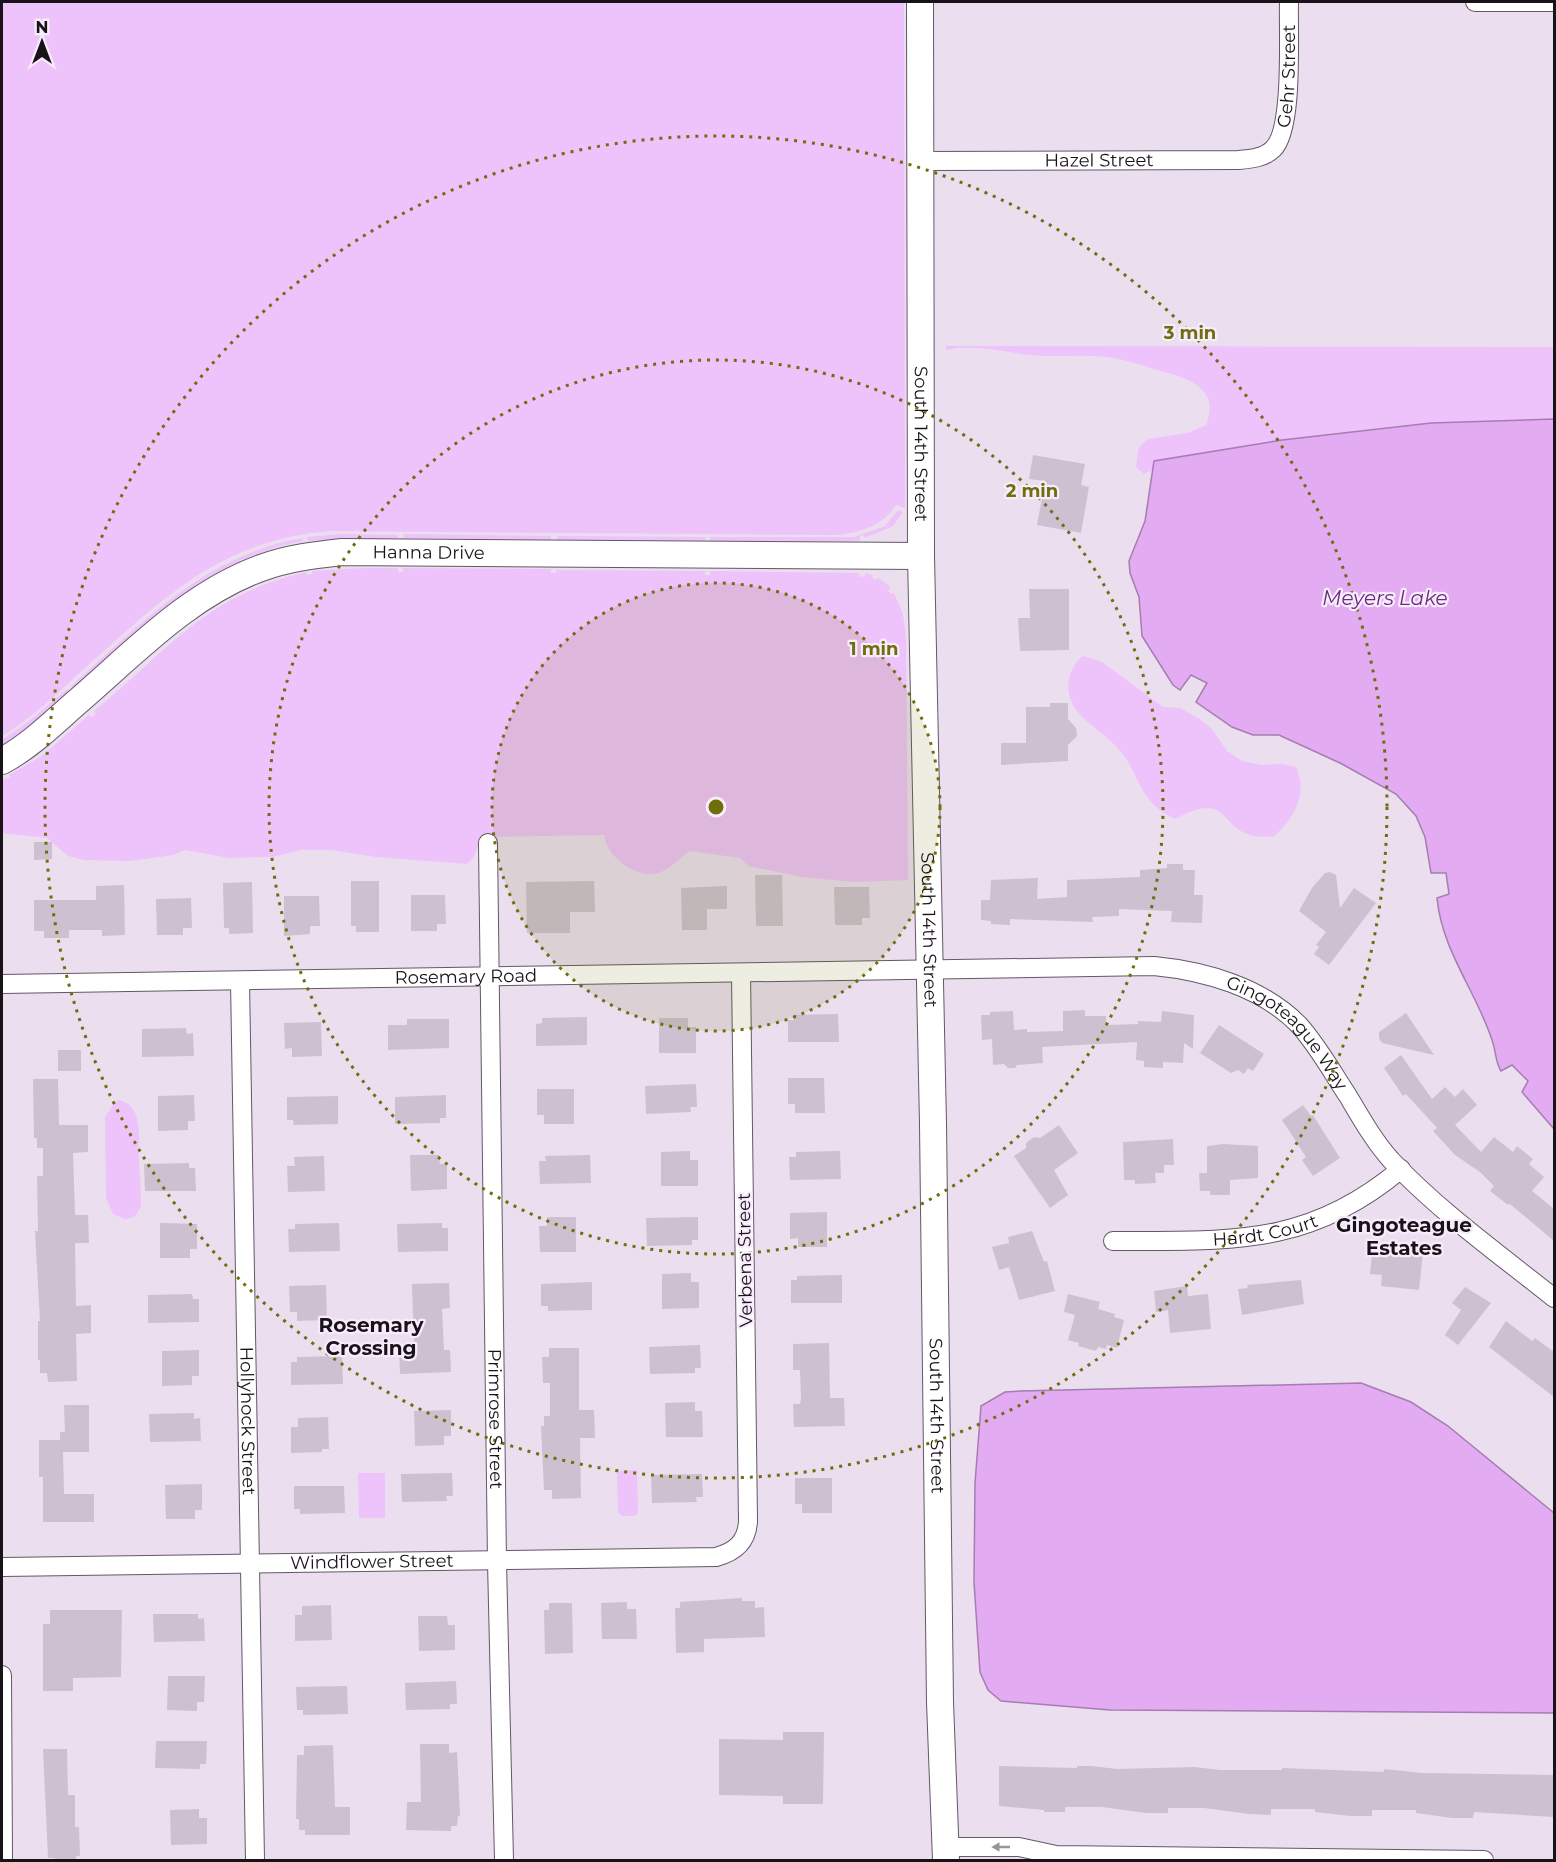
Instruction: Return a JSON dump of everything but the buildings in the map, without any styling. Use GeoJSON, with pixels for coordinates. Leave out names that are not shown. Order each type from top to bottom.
{"type":"FeatureCollection","features":[{"type":"Feature","properties":{"kind":"main road","name":"South 14th Street"},"geometry":{"type":"LineString","coordinates":[[920,2],[921,556],[930,970],[940,1702],[946,1854]]}},
{"type":"Feature","properties":{"kind":"main road","name":"Hanna Drive"},"geometry":{"type":"LineString","coordinates":[[2,761],[42,733],[190,604],[261,568],[302,557],[342,552],[921,556]]}},
{"type":"Feature","properties":{"kind":"street","name":"Gehr Street"},"geometry":{"type":"LineString","coordinates":[[1275,148],[1286,124],[1289,2]]}},
{"type":"Feature","properties":{"kind":"street"},"geometry":{"type":"LineString","coordinates":[[1475,2],[1554,2]]}},
{"type":"Feature","properties":{"kind":"street","name":"Hazel Street"},"geometry":{"type":"LineString","coordinates":[[921,161],[1238,160],[1253,159],[1275,148]]}},
{"type":"Feature","properties":{"kind":"street","name":"Primrose Street"},"geometry":{"type":"LineString","coordinates":[[488,843],[497,1562],[504,1860]]}},
{"type":"Feature","properties":{"kind":"street","name":"Gingoteague Way"},"geometry":{"type":"LineString","coordinates":[[930,970],[1154,966],[1185,969],[1238,985],[1279,1008],[1299,1025],[1318,1049],[1377,1143],[1401,1169],[1461,1224],[1554,1298]]}},
{"type":"Feature","properties":{"kind":"street","name":"Rosemary Road"},"geometry":{"type":"LineString","coordinates":[[2,984],[930,970]]}},
{"type":"Feature","properties":{"kind":"street","name":"Verbena Street"},"geometry":{"type":"LineString","coordinates":[[740,1544],[746,1536],[748,1521],[741,973]]}},
{"type":"Feature","properties":{"kind":"street","name":"Hollyhock Street"},"geometry":{"type":"LineString","coordinates":[[240,981],[255,1860]]}},
{"type":"Feature","properties":{"kind":"street","name":"Hardt Court"},"geometry":{"type":"LineString","coordinates":[[1113,1241],[1231,1240],[1289,1231],[1348,1207],[1370,1195],[1401,1169]]}},
{"type":"Feature","properties":{"kind":"street","name":"Windflower Street"},"geometry":{"type":"LineString","coordinates":[[2,1567],[497,1562],[716,1557],[734,1551],[740,1544]]}},
{"type":"Feature","properties":{"kind":"street"},"geometry":{"type":"LineString","coordinates":[[2,1675],[3,1860]]}},
{"type":"Feature","properties":{"kind":"street"},"geometry":{"type":"LineString","coordinates":[[946,1854],[1020,1847],[1056,1855],[1484,1860]]}},
{"type":"Feature","properties":{"kind":"street"},"geometry":{"type":"LineString","coordinates":[[1037,1860],[1056,1855]]}},
{"type":"Feature","properties":{"kind":"shaded area"},"geometry":{"type":"Polygon","coordinates":[[[2,2],[904,2],[905,508],[896,505],[884,519],[870,527],[837,535],[331,531],[290,537],[254,547],[221,562],[191,580],[134,624],[22,723],[2,736],[2,2]]]}},
{"type":"Feature","properties":{"kind":"shaded area"},"geometry":{"type":"Polygon","coordinates":[[[946,346],[1554,347],[1554,419],[1431,423],[1282,440],[1155,461],[1153,469],[1144,474],[1136,467],[1139,447],[1148,439],[1188,433],[1206,425],[1210,411],[1209,400],[1197,385],[1177,376],[1111,358],[1032,355],[978,348],[946,350],[946,346]]]}},
{"type":"Feature","properties":{"kind":"shaded area"},"geometry":{"type":"Polygon","coordinates":[[[898,510],[903,512],[893,526],[865,538],[864,535],[860,536],[860,540],[856,541],[710,541],[710,537],[854,537],[885,526],[898,510]]]}},
{"type":"Feature","properties":{"kind":"shaded area"},"geometry":{"type":"Polygon","coordinates":[[[343,534],[398,535],[398,538],[308,541],[307,537],[343,534]]]}},
{"type":"Feature","properties":{"kind":"shaded area"},"geometry":{"type":"Polygon","coordinates":[[[403,534],[551,536],[551,540],[404,538],[403,534]]]}},
{"type":"Feature","properties":{"kind":"shaded area"},"geometry":{"type":"Polygon","coordinates":[[[557,536],[705,537],[705,541],[557,540],[557,536]]]}},
{"type":"Feature","properties":{"kind":"shaded area"},"geometry":{"type":"Polygon","coordinates":[[[302,538],[303,541],[269,550],[207,579],[152,619],[74,689],[71,686],[150,616],[205,576],[267,547],[302,538]]]}},
{"type":"Feature","properties":{"kind":"shaded area"},"geometry":{"type":"Polygon","coordinates":[[[398,568],[398,572],[403,572],[403,568],[551,569],[551,573],[556,573],[556,570],[705,571],[705,575],[710,575],[710,571],[859,573],[860,577],[865,576],[865,573],[873,575],[872,578],[876,580],[878,577],[891,588],[888,590],[891,594],[894,593],[903,614],[906,635],[908,880],[854,882],[802,877],[748,866],[740,858],[690,851],[663,871],[644,874],[618,860],[606,844],[604,835],[483,837],[473,858],[467,864],[376,857],[331,850],[301,850],[272,857],[229,858],[185,850],[173,855],[130,861],[84,860],[68,856],[47,838],[2,833],[2,779],[11,778],[9,775],[42,756],[89,715],[92,717],[96,714],[93,712],[190,627],[241,595],[272,582],[307,572],[307,575],[312,574],[312,571],[398,568]]]}},
{"type":"Feature","properties":{"kind":"shaded area"},"geometry":{"type":"Polygon","coordinates":[[[1083,656],[1102,662],[1163,707],[1180,708],[1200,719],[1212,729],[1227,751],[1242,761],[1261,765],[1282,764],[1296,767],[1301,787],[1300,796],[1288,822],[1273,837],[1254,836],[1242,831],[1215,809],[1206,808],[1193,811],[1175,819],[1154,805],[1142,790],[1122,753],[1083,718],[1073,705],[1068,683],[1073,668],[1083,656]]]}},
{"type":"Feature","properties":{"kind":"shaded area"},"geometry":{"type":"Polygon","coordinates":[[[67,689],[69,692],[29,727],[2,745],[2,740],[67,689]]]}},
{"type":"Feature","properties":{"kind":"shaded area"},"geometry":{"type":"Polygon","coordinates":[[[117,1100],[132,1108],[136,1115],[139,1133],[141,1207],[134,1217],[125,1219],[113,1214],[106,1198],[105,1117],[117,1100]]]}},
{"type":"Feature","properties":{"kind":"shaded area"},"geometry":{"type":"Polygon","coordinates":[[[637,1470],[638,1513],[635,1516],[622,1516],[618,1512],[617,1471],[637,1470]]]}},
{"type":"Feature","properties":{"kind":"shaded area"},"geometry":{"type":"Polygon","coordinates":[[[358,1473],[385,1473],[385,1518],[359,1518],[358,1473]]]}},
{"type":"Feature","properties":{"kind":"water","name":"Meyers Lake"},"geometry":{"type":"Polygon","coordinates":[[[1554,419],[1554,1129],[1522,1092],[1528,1081],[1512,1065],[1501,1071],[1499,1067],[1485,1022],[1445,936],[1437,898],[1449,894],[1446,873],[1431,873],[1425,837],[1416,816],[1396,794],[1342,764],[1279,735],[1253,735],[1232,727],[1196,702],[1207,683],[1191,675],[1180,690],[1173,685],[1142,636],[1139,597],[1130,573],[1129,561],[1145,521],[1154,461],[1282,440],[1431,423],[1554,419]]]}},
{"type":"Feature","properties":{"kind":"water"},"geometry":{"type":"Polygon","coordinates":[[[1361,1383],[1411,1402],[1448,1426],[1554,1513],[1554,1713],[1110,1710],[1001,1701],[988,1690],[980,1672],[974,1582],[975,1483],[981,1406],[1005,1392],[1020,1391],[1361,1383]]]}},
{"type":"Feature","properties":{"kind":"district","name":"Gingoteague Estates"},"geometry":{"type":"Point","coordinates":[1404,1236]}},
{"type":"Feature","properties":{"kind":"district","name":"Rosemary Crossing"},"geometry":{"type":"Point","coordinates":[371,1336]}}]}
